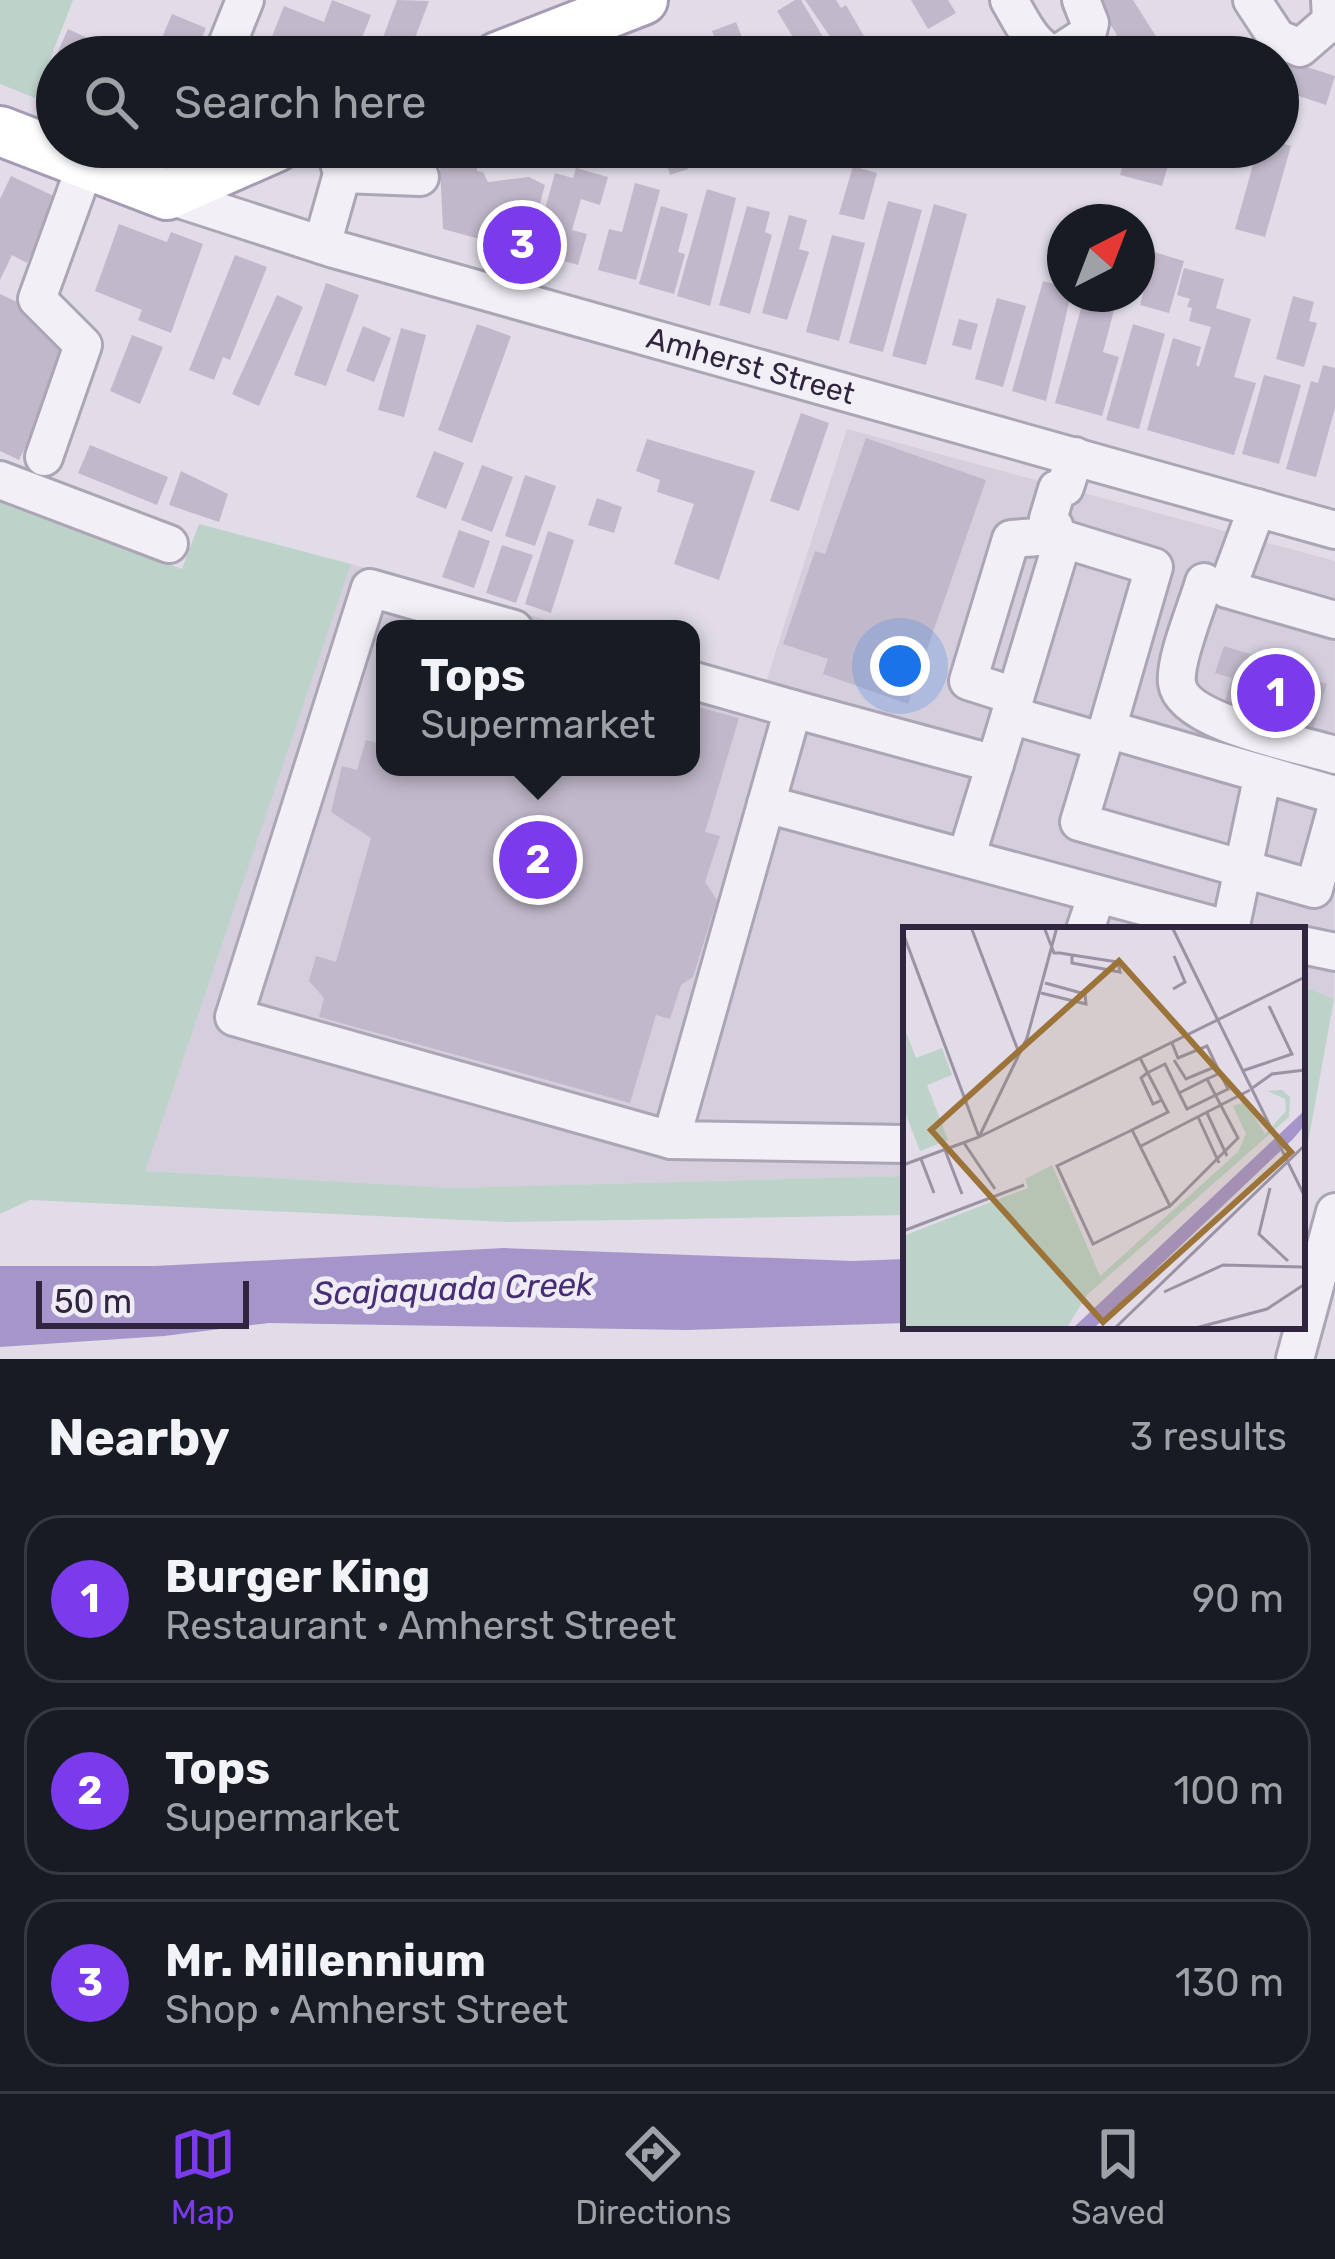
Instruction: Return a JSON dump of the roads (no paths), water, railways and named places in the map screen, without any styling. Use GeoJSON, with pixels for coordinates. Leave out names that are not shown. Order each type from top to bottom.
{"type":"FeatureCollection","features":[{"type":"Feature","properties":{"kind":"main road"},"geometry":{"type":"LineString","coordinates":[[548,36],[628,3]]}},
{"type":"Feature","properties":{"kind":"main road"},"geometry":{"type":"LineString","coordinates":[[0,131],[36,145]]}},
{"type":"Feature","properties":{"kind":"main road"},"geometry":{"type":"LineString","coordinates":[[96,168],[167,196],[229,168]]}},
{"type":"Feature","properties":{"kind":"street"},"geometry":{"type":"LineString","coordinates":[[230,36],[244,0]]}},
{"type":"Feature","properties":{"kind":"street"},"geometry":{"type":"LineString","coordinates":[[1009,0],[1032,36]]}},
{"type":"Feature","properties":{"kind":"street"},"geometry":{"type":"LineString","coordinates":[[1081,0],[1090,23],[1085,36]]}},
{"type":"Feature","properties":{"kind":"street"},"geometry":{"type":"LineString","coordinates":[[1252,0],[1276,36]]}},
{"type":"Feature","properties":{"kind":"street"},"geometry":{"type":"LineString","coordinates":[[1299,48],[1331,21],[1330,0]]}},
{"type":"Feature","properties":{"kind":"street"},"geometry":{"type":"LineString","coordinates":[[44,457],[83,345],[37,298],[85,168]]}},
{"type":"Feature","properties":{"kind":"street"},"geometry":{"type":"LineString","coordinates":[[167,196],[178,168]]}},
{"type":"Feature","properties":{"kind":"street"},"geometry":{"type":"LineString","coordinates":[[322,245],[337,168]]}},
{"type":"Feature","properties":{"kind":"street"},"geometry":{"type":"LineString","coordinates":[[374,168],[420,177]]}},
{"type":"Feature","properties":{"kind":"street","name":"Amherst Street"},"geometry":{"type":"LineString","coordinates":[[167,196],[1070,472],[1257,508],[1335,530]]}},
{"type":"Feature","properties":{"kind":"street"},"geometry":{"type":"LineString","coordinates":[[966,858],[1056,534],[1048,518],[1057,489],[1070,472]]}},
{"type":"Feature","properties":{"kind":"street"},"geometry":{"type":"LineString","coordinates":[[0,480],[169,544]]}},
{"type":"Feature","properties":{"kind":"street"},"geometry":{"type":"LineString","coordinates":[[1257,508],[1215,586],[1176,677],[1183,698],[1204,716],[1335,754]]}},
{"type":"Feature","properties":{"kind":"street"},"geometry":{"type":"LineString","coordinates":[[1335,620],[1056,534],[1011,539],[968,681],[1012,705],[1105,735],[1335,795]]}},
{"type":"Feature","properties":{"kind":"street"},"geometry":{"type":"LineString","coordinates":[[1154,567],[1079,823],[1314,889],[1335,813]]}},
{"type":"Feature","properties":{"kind":"street"},"geometry":{"type":"LineString","coordinates":[[482,620],[370,588],[234,1017],[671,1140],[903,1144]]}},
{"type":"Feature","properties":{"kind":"street"},"geometry":{"type":"LineString","coordinates":[[700,683],[994,764]]}},
{"type":"Feature","properties":{"kind":"street"},"geometry":{"type":"LineString","coordinates":[[671,1140],[793,709]]}},
{"type":"Feature","properties":{"kind":"street"},"geometry":{"type":"LineString","coordinates":[[1232,927],[1263,774]]}},
{"type":"Feature","properties":{"kind":"street"},"geometry":{"type":"LineString","coordinates":[[766,804],[1096,894],[1143,919],[1207,927]]}},
{"type":"Feature","properties":{"kind":"street"},"geometry":{"type":"LineString","coordinates":[[1086,927],[1096,894]]}},
{"type":"Feature","properties":{"kind":"street"},"geometry":{"type":"LineString","coordinates":[[1305,946],[1335,952]]}},
{"type":"Feature","properties":{"kind":"street"},"geometry":{"type":"LineString","coordinates":[[1305,1322],[1335,1212]]}},
{"type":"Feature","properties":{"kind":"street"},"geometry":{"type":"LineString","coordinates":[[1295,1359],[1303,1329]]}},
{"type":"Feature","properties":{"kind":"water","name":"Scajaquada Creek"},"geometry":{"type":"Polygon","coordinates":[[[504,1248],[903,1259],[903,1323],[686,1330],[269,1323],[164,1336],[0,1347],[0,1266],[155,1266],[504,1248]]]}},
{"type":"Feature","properties":{"kind":"place","name":"Mr. Millennium"},"geometry":{"type":"Point","coordinates":[522,245]}},
{"type":"Feature","properties":{"kind":"place","name":"Burger King"},"geometry":{"type":"Point","coordinates":[1276,693]}},
{"type":"Feature","properties":{"kind":"place","name":"Tops"},"geometry":{"type":"Point","coordinates":[538,860]}}]}
